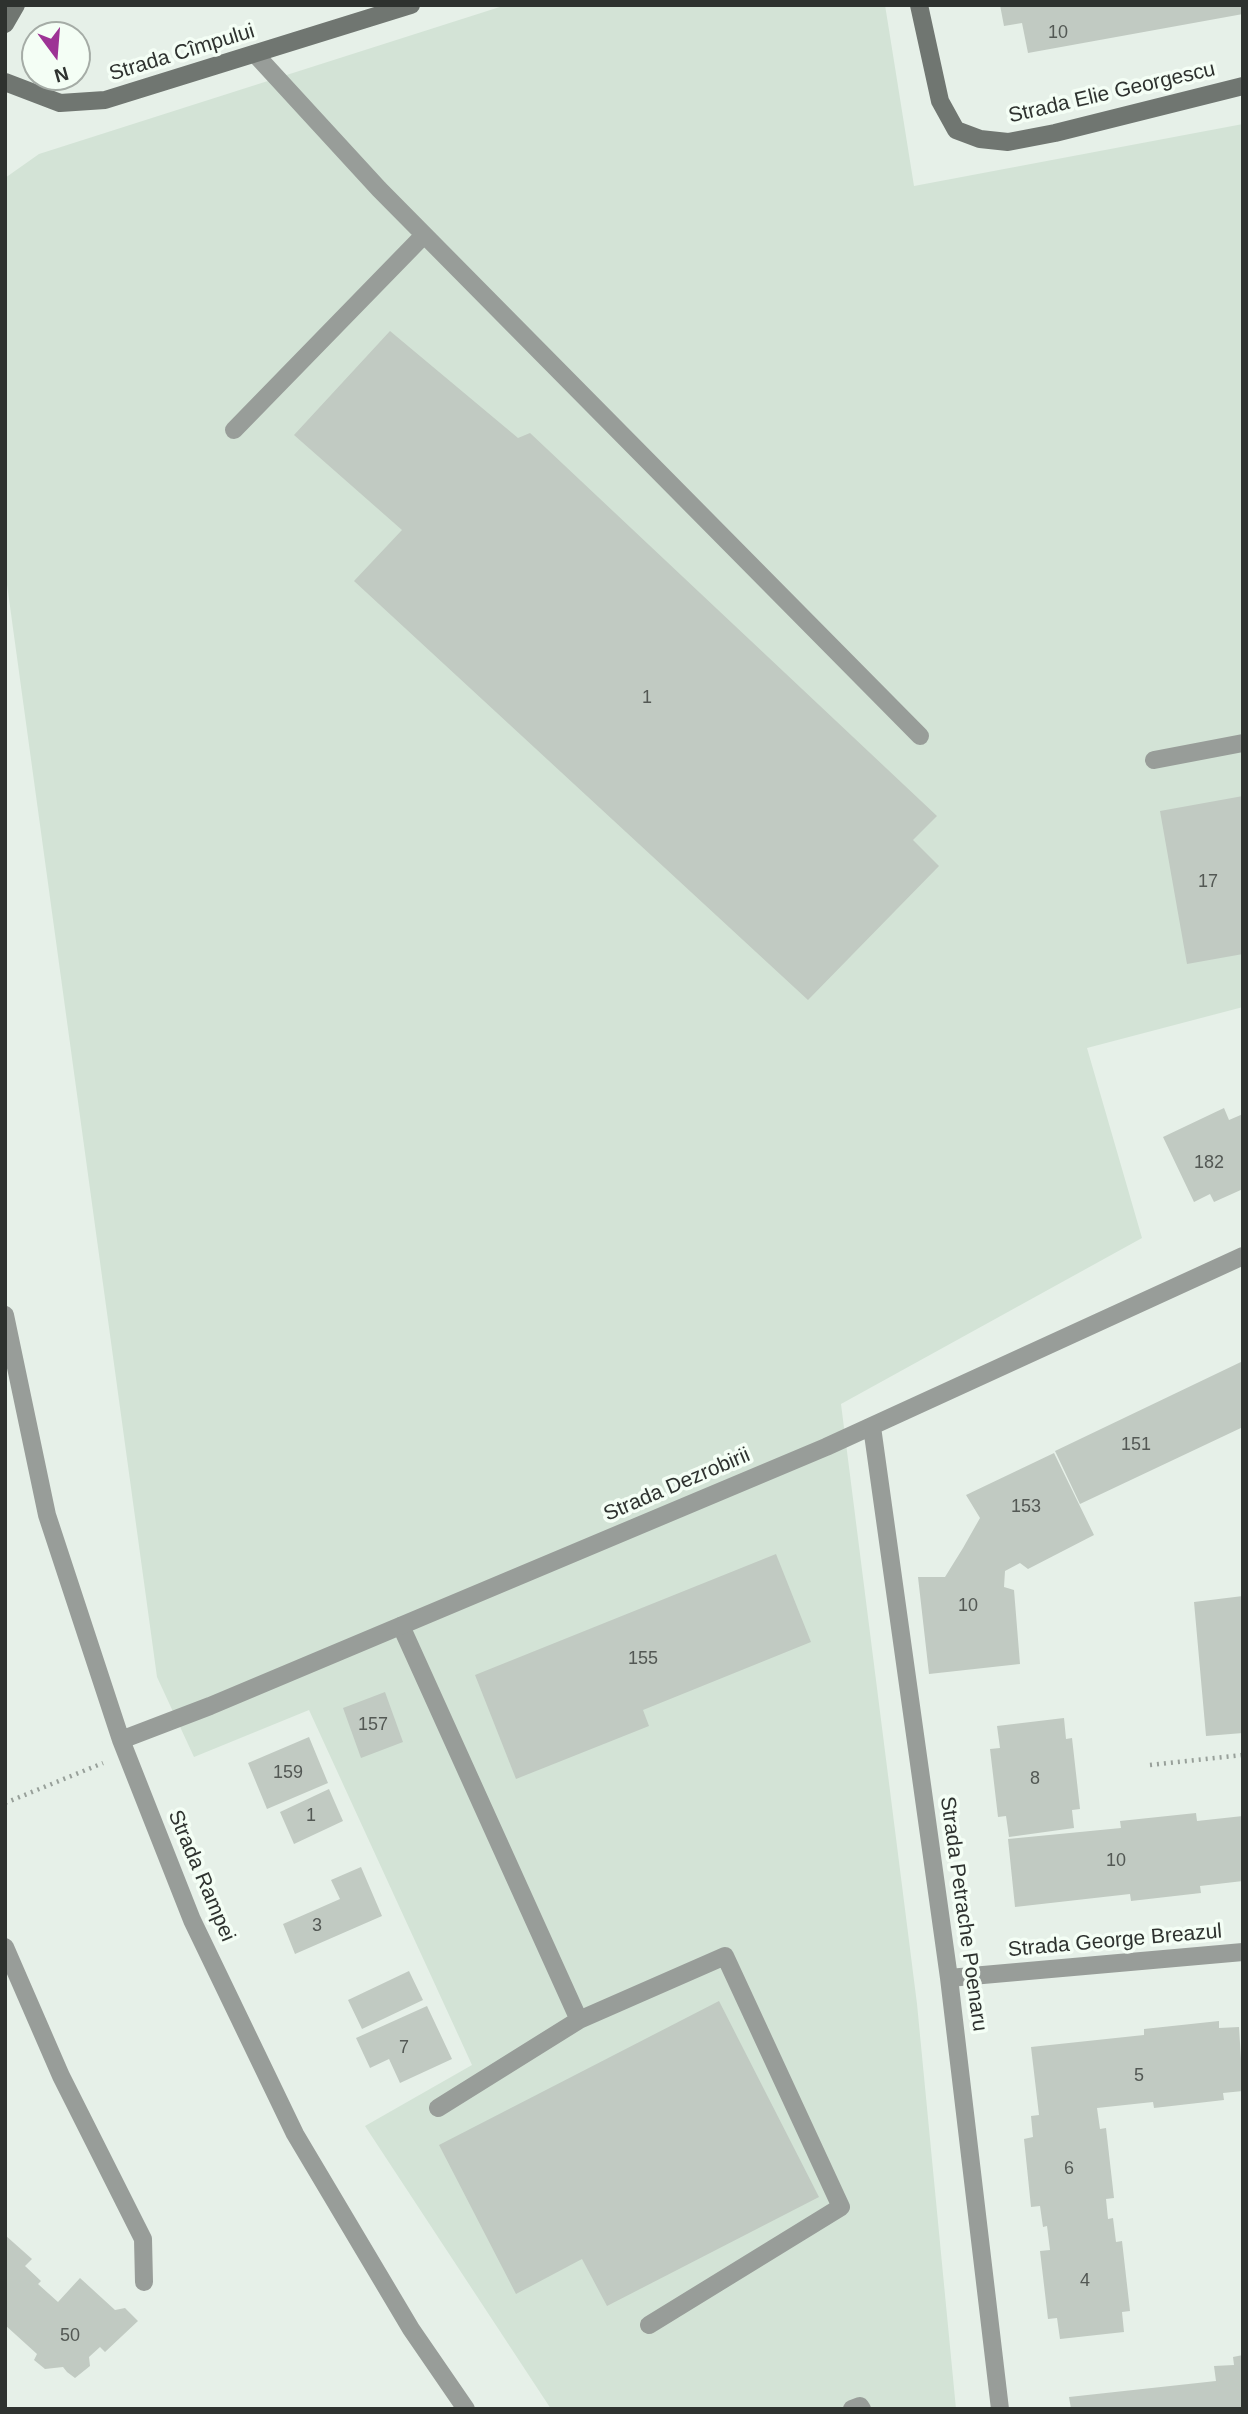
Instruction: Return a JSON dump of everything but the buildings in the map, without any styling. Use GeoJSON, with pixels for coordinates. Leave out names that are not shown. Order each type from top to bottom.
{"type":"FeatureCollection","features":[{"type":"Feature","properties":{"kind":"street"},"geometry":{"type":"LineString","coordinates":[[5,24],[16,5]]}},
{"type":"Feature","properties":{"kind":"street","name":"Strada Cîmpului"},"geometry":{"type":"LineString","coordinates":[[5,82],[60,103],[105,100],[411,5]]}},
{"type":"Feature","properties":{"kind":"street","name":"Strada Elie Georgescu"},"geometry":{"type":"LineString","coordinates":[[919,5],[940,101],[956,130],[979,139],[1008,142],[1055,133],[1243,86]]}},
{"type":"Feature","properties":{"kind":"street"},"geometry":{"type":"LineString","coordinates":[[255,54],[379,189],[920,736]]}},
{"type":"Feature","properties":{"kind":"street"},"geometry":{"type":"LineString","coordinates":[[234,430],[424,235]]}},
{"type":"Feature","properties":{"kind":"street"},"geometry":{"type":"LineString","coordinates":[[1154,760],[1243,743]]}},
{"type":"Feature","properties":{"kind":"street","name":"Strada Dezrobirii"},"geometry":{"type":"LineString","coordinates":[[124,1747],[210,1706],[872,1427],[1243,1256]]}},
{"type":"Feature","properties":{"kind":"street","name":"Strada Rampei"},"geometry":{"type":"LineString","coordinates":[[5,1315],[47,1514],[124,1747],[192,1920],[295,2134],[411,2329],[466,2409]]}},
{"type":"Feature","properties":{"kind":"street","name":"Strada Petrache Poenaru"},"geometry":{"type":"LineString","coordinates":[[872,1427],[949,1978],[1000,2409]]}},
{"type":"Feature","properties":{"kind":"street"},"geometry":{"type":"LineString","coordinates":[[401,1626],[579,2020]]}},
{"type":"Feature","properties":{"kind":"street"},"geometry":{"type":"LineString","coordinates":[[5,1947],[61,2076],[143,2239],[144,2282]]}},
{"type":"Feature","properties":{"kind":"street","name":"Strada George Breazul"},"geometry":{"type":"LineString","coordinates":[[949,1978],[1243,1952]]}},
{"type":"Feature","properties":{"kind":"street"},"geometry":{"type":"LineString","coordinates":[[438,2108],[579,2020],[725,1956],[841,2207],[649,2325]]}},
{"type":"Feature","properties":{"kind":"street"},"geometry":{"type":"LineString","coordinates":[[852,2409],[860,2406],[862,2409]]}},
{"type":"Feature","properties":{"kind":"path"},"geometry":{"type":"LineString","coordinates":[[5,1803],[124,1747]]}},
{"type":"Feature","properties":{"kind":"path"},"geometry":{"type":"LineString","coordinates":[[1150,1765],[1243,1755]]}},
{"type":"Feature","properties":{"kind":"shaded area"},"geometry":{"type":"Polygon","coordinates":[[[506,5],[885,5],[914,186],[1243,124],[1243,1007],[1087,1048],[1142,1238],[841,1404],[917,2004],[956,2409],[551,2409],[365,2126],[472,2065],[309,1710],[194,1757],[157,1677],[5,570],[5,178],[39,154],[506,5]]]}}]}
